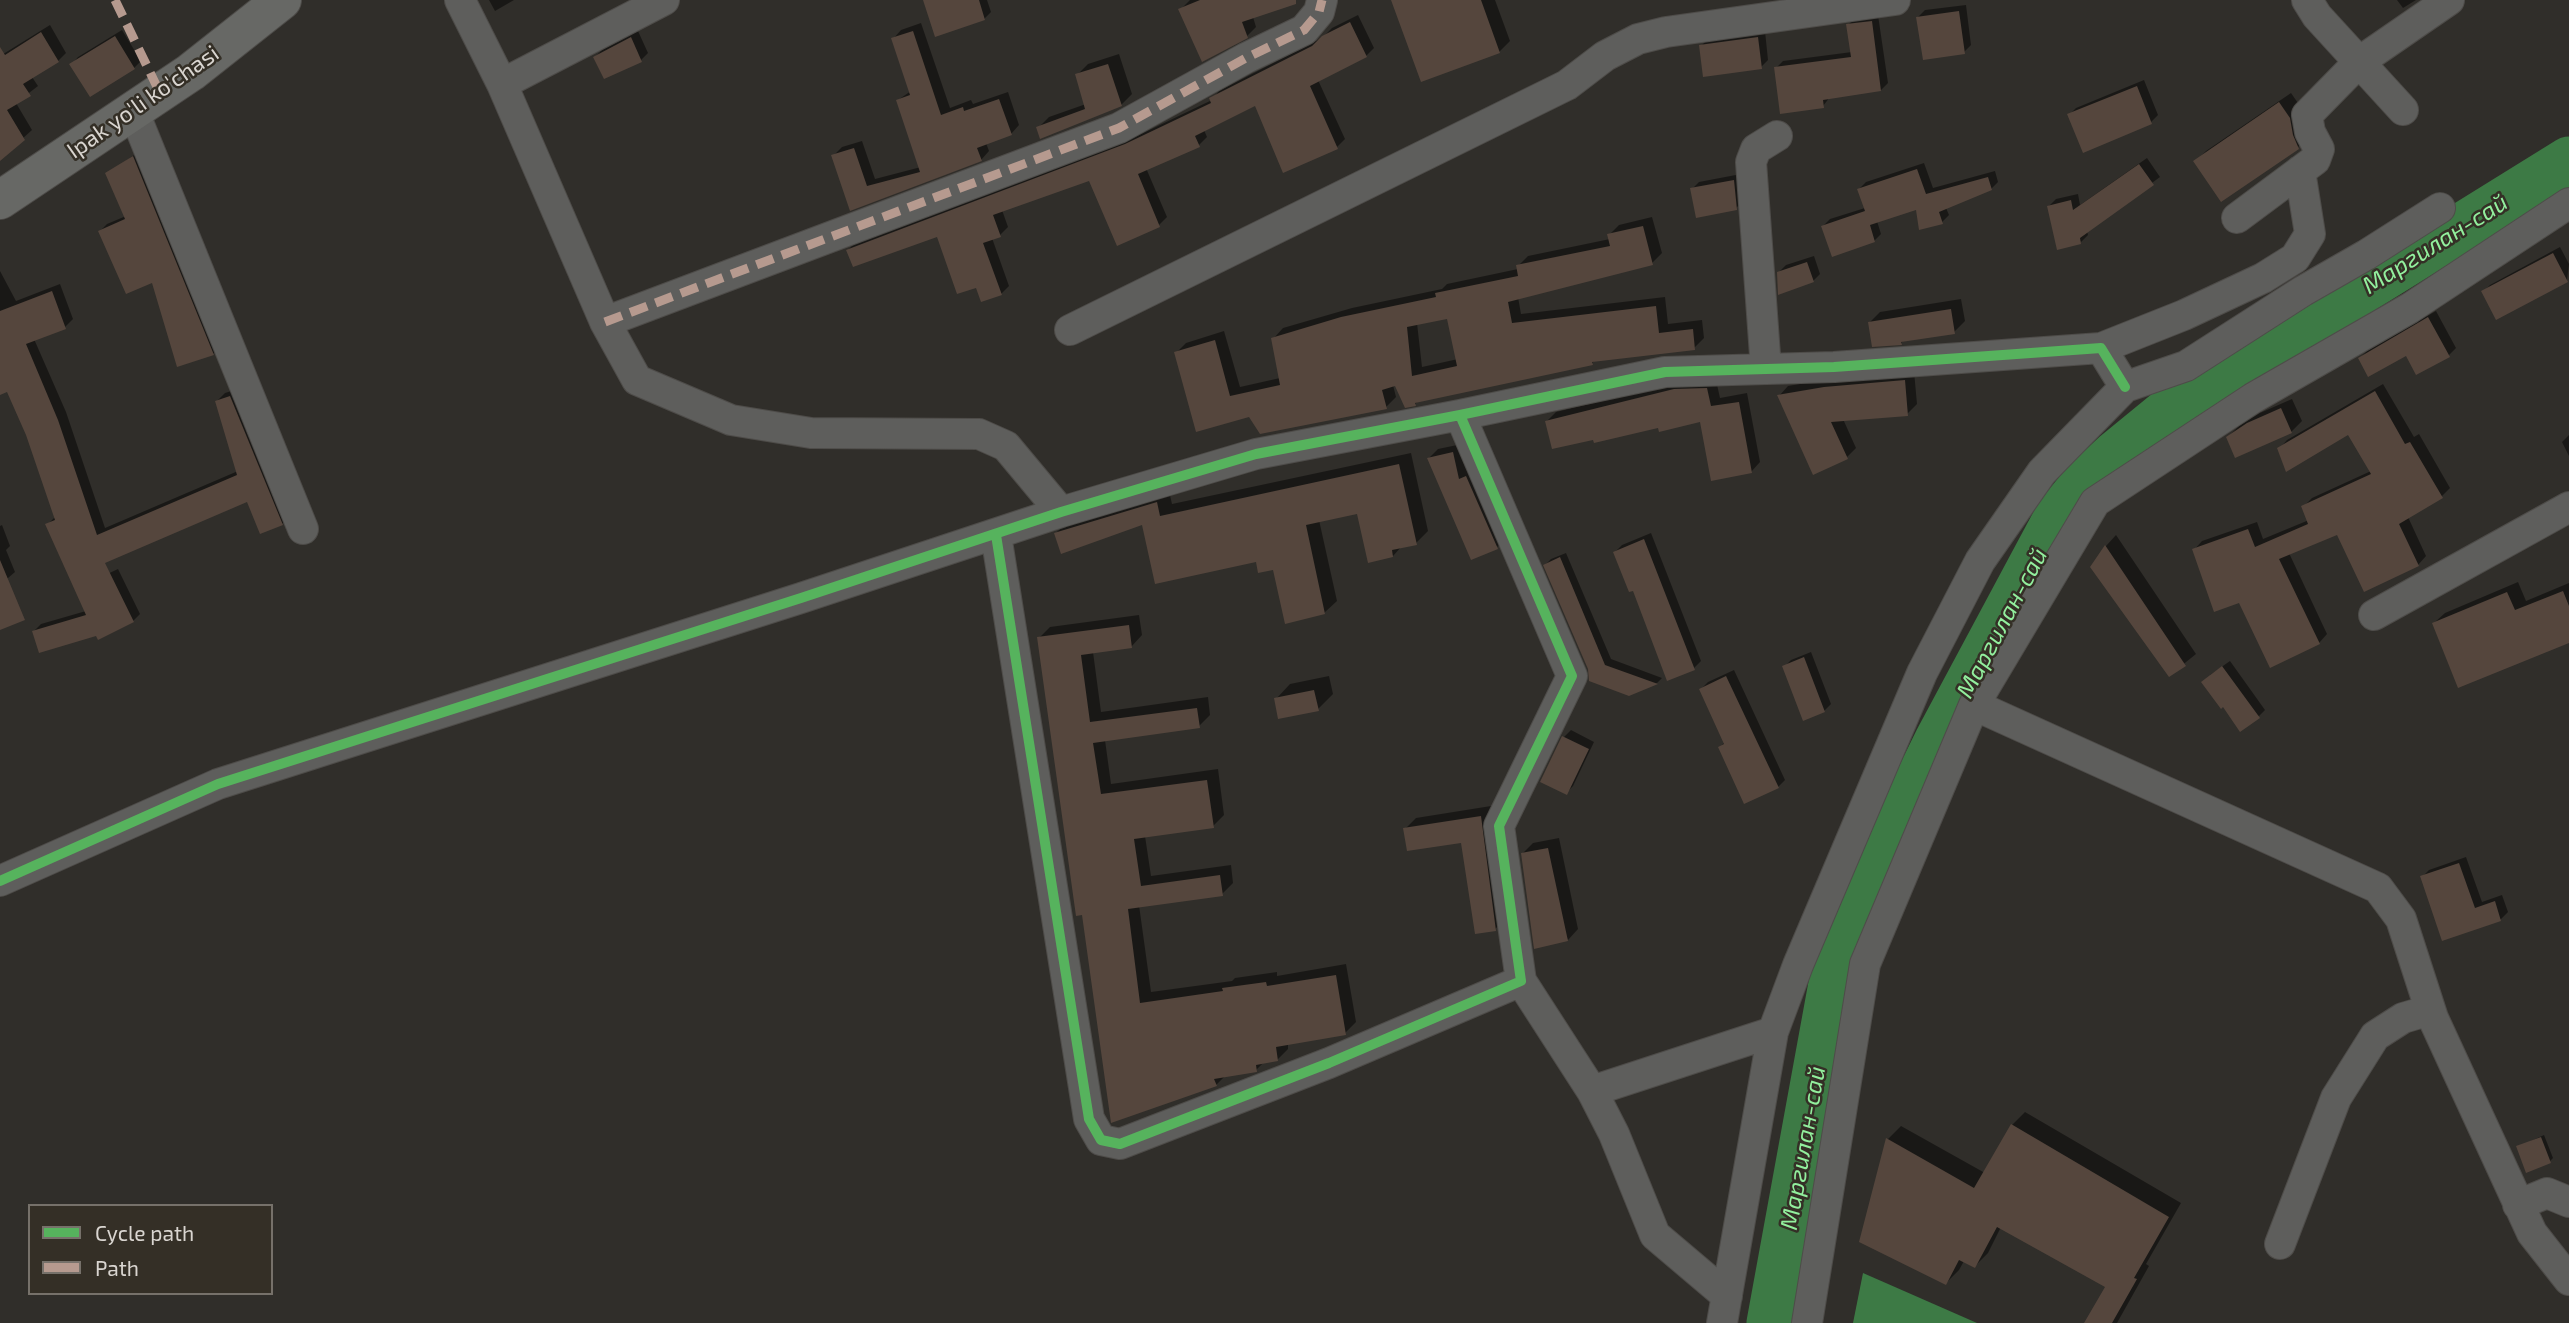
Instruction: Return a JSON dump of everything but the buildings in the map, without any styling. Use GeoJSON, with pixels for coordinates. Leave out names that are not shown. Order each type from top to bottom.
{"type":"FeatureCollection","features":[{"type":"Feature","properties":{"kind":"main road","name":"Ipak yo'li ko'chasi"},"geometry":{"type":"LineString","coordinates":[[0,200],[191,72],[282,0]]}},
{"type":"Feature","properties":{"kind":"street"},"geometry":{"type":"LineString","coordinates":[[460,0],[502,84],[605,322],[637,380],[731,420],[811,433],[979,434],[1006,446],[1061,512]]}},
{"type":"Feature","properties":{"kind":"street"},"geometry":{"type":"LineString","coordinates":[[502,84],[664,0]]}},
{"type":"Feature","properties":{"kind":"street"},"geometry":{"type":"LineString","coordinates":[[605,322],[1119,128],[1246,58],[1304,30],[1319,12],[1322,0]]}},
{"type":"Feature","properties":{"kind":"street"},"geometry":{"type":"LineString","coordinates":[[1069,330],[1567,85],[1605,56],[1638,38],[1895,0]]}},
{"type":"Feature","properties":{"kind":"street"},"geometry":{"type":"LineString","coordinates":[[2307,0],[2317,16],[2403,110]]}},
{"type":"Feature","properties":{"kind":"street"},"geometry":{"type":"LineString","coordinates":[[2237,218],[2315,160],[2319,149],[2310,132],[2307,115],[2358,62],[2449,0]]}},
{"type":"Feature","properties":{"kind":"street"},"geometry":{"type":"LineString","coordinates":[[133,110],[303,529]]}},
{"type":"Feature","properties":{"kind":"street"},"geometry":{"type":"LineString","coordinates":[[1766,369],[1751,162],[1756,149],[1777,136]]}},
{"type":"Feature","properties":{"kind":"street"},"geometry":{"type":"LineString","coordinates":[[0,881],[218,784],[1061,512],[1256,454],[1665,372],[1861,365],[2101,348],[2184,316],[2263,278],[2295,258],[2309,234],[2300,171]]}},
{"type":"Feature","properties":{"kind":"street"},"geometry":{"type":"LineString","coordinates":[[1807,1323],[1865,964],[1975,705],[2095,502],[2253,398],[2410,308],[2569,203]]}},
{"type":"Feature","properties":{"kind":"street"},"geometry":{"type":"LineString","coordinates":[[1725,1310],[1773,1032],[1798,965],[1922,673],[1980,561],[2042,472],[2125,387],[2186,366],[2440,208]]}},
{"type":"Feature","properties":{"kind":"street"},"geometry":{"type":"LineString","coordinates":[[2101,348],[2125,387]]}},
{"type":"Feature","properties":{"kind":"street"},"geometry":{"type":"LineString","coordinates":[[1460,415],[1572,676],[1499,826],[1521,981],[1592,1091],[1614,1134],[1656,1235],[1725,1310]]}},
{"type":"Feature","properties":{"kind":"street"},"geometry":{"type":"LineString","coordinates":[[2374,615],[2569,507]]}},
{"type":"Feature","properties":{"kind":"street"},"geometry":{"type":"LineString","coordinates":[[996,535],[1089,1119],[1101,1140],[1120,1144],[1329,1063],[1521,981]]}},
{"type":"Feature","properties":{"kind":"street"},"geometry":{"type":"LineString","coordinates":[[1975,705],[2378,888],[2402,919],[2430,1010],[2518,1205],[2532,1233],[2569,1280]]}},
{"type":"Feature","properties":{"kind":"street"},"geometry":{"type":"LineString","coordinates":[[2280,1244],[2336,1098],[2375,1036],[2403,1018],[2430,1010]]}},
{"type":"Feature","properties":{"kind":"street"},"geometry":{"type":"LineString","coordinates":[[1592,1091],[1773,1032]]}},
{"type":"Feature","properties":{"kind":"street"},"geometry":{"type":"LineString","coordinates":[[2518,1205],[2547,1193],[2569,1202]]}},
{"type":"Feature","properties":{"kind":"shaded area"},"geometry":{"type":"Polygon","coordinates":[[[1863,1273],[1977,1323],[1853,1323],[1863,1273]]]}},
{"type":"Feature","properties":{"kind":"waterway","name":"Маргилан-сай"},"geometry":{"type":"LineString","coordinates":[[1771,1323],[1841,940],[1939,740],[2059,516],[2085,484],[2116,455],[2182,401],[2569,161]]}},
{"type":"Feature","properties":{"kind":"marked path"},"geometry":{"type":"LineString","coordinates":[[115,0],[160,93]]}},
{"type":"Feature","properties":{"kind":"marked path"},"geometry":{"type":"LineString","coordinates":[[605,322],[1119,128],[1246,58],[1304,30],[1319,12],[1322,0]]}},
{"type":"Feature","properties":{"kind":"cycle path"},"geometry":{"type":"LineString","coordinates":[[0,881],[218,784],[1061,512],[1256,454],[1665,372],[1834,367],[2101,348],[2125,387]]}},
{"type":"Feature","properties":{"kind":"cycle path"},"geometry":{"type":"LineString","coordinates":[[996,535],[1089,1119],[1101,1140],[1120,1144],[1329,1063],[1521,981],[1499,826],[1572,676],[1460,415]]}}]}
